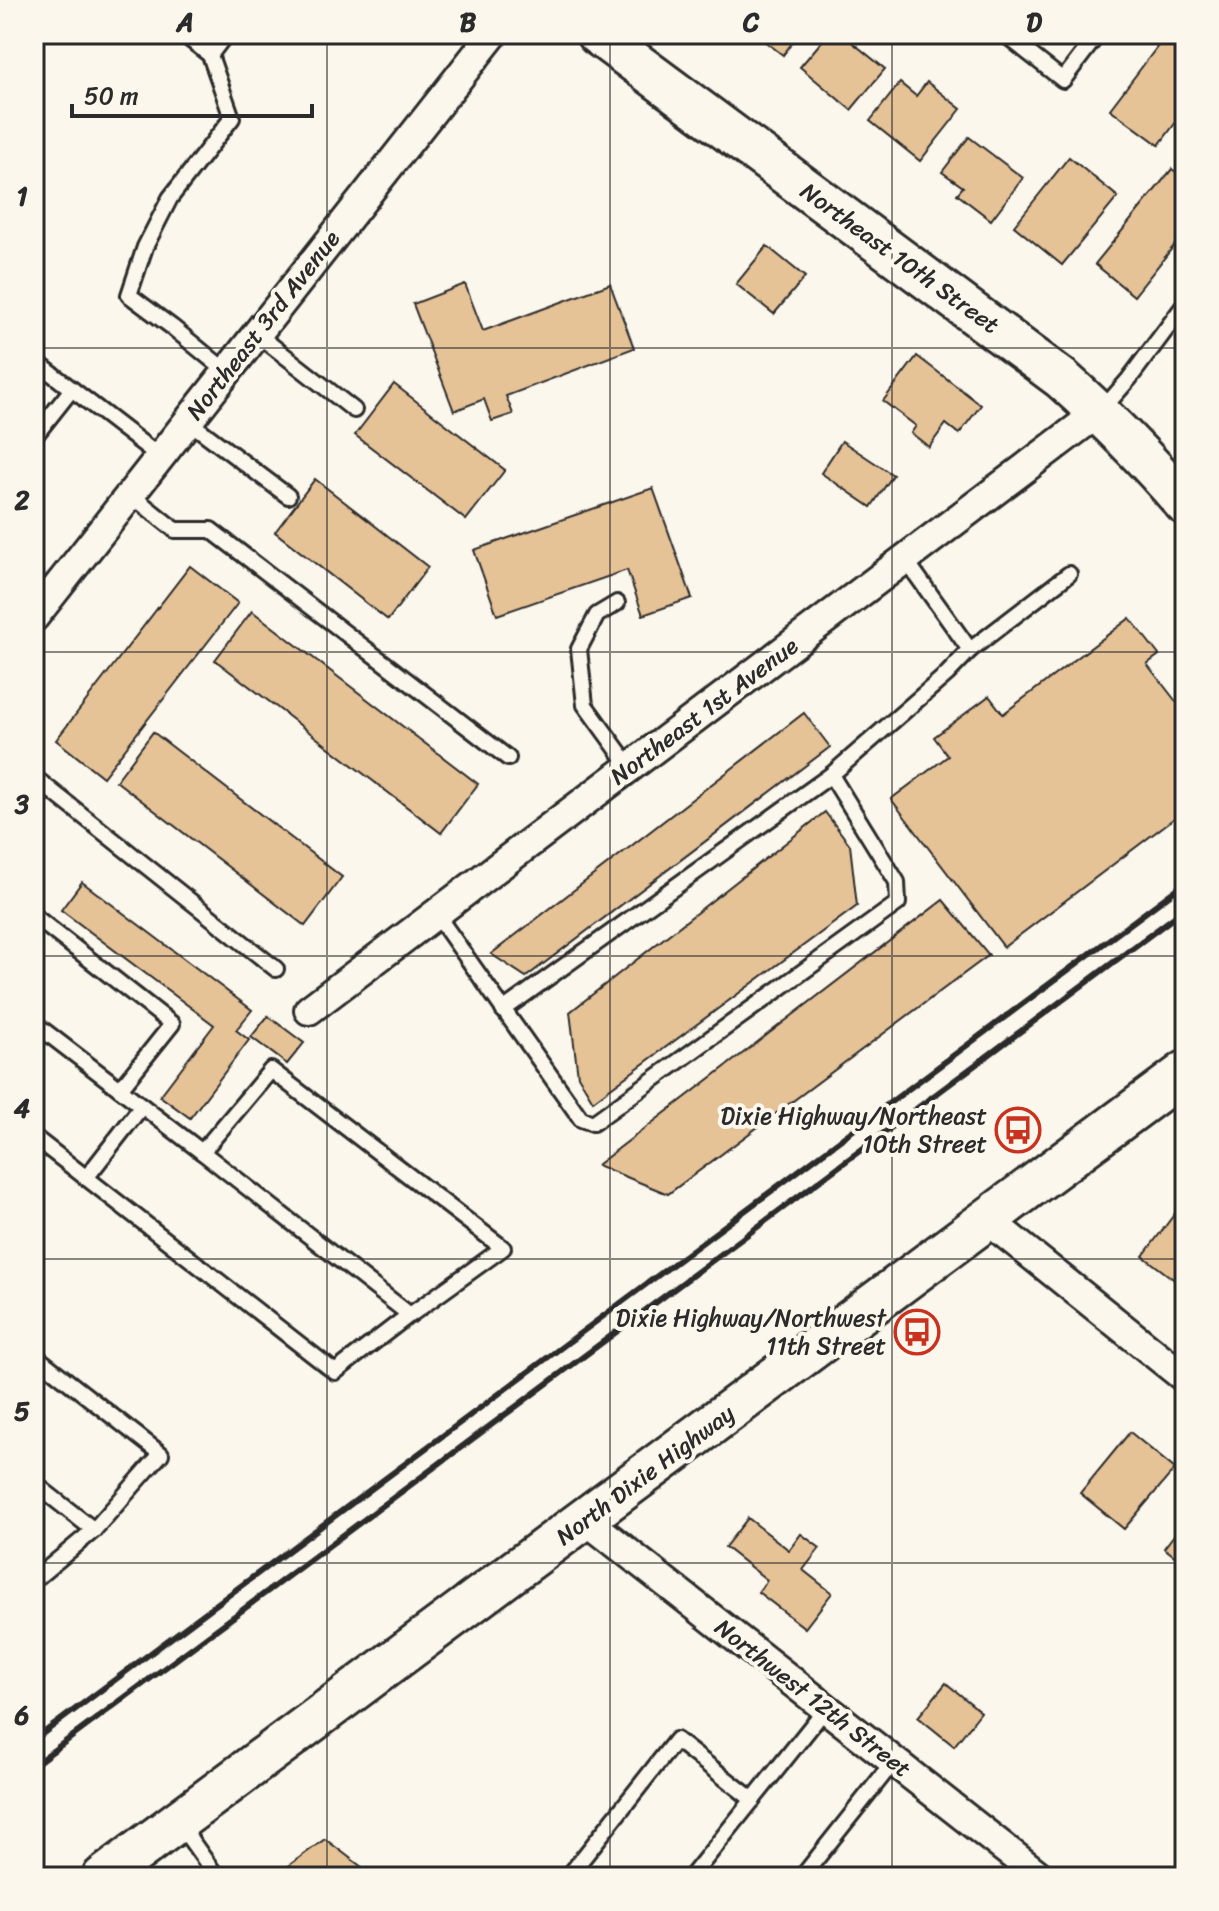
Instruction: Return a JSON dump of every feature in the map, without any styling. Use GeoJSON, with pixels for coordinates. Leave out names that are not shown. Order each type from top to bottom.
{"type":"FeatureCollection","features":[{"type":"Feature","properties":{"kind":"main road","name":"Northeast 10th Street"},"geometry":{"type":"LineString","coordinates":[[597,34],[1062,379],[1149,461],[1185,504]]}},
{"type":"Feature","properties":{"kind":"main road","name":"North Dixie Highway"},"geometry":{"type":"LineString","coordinates":[[103,1877],[1185,1072]]}},
{"type":"Feature","properties":{"kind":"street","name":"Northeast 3rd Avenue"},"geometry":{"type":"LineString","coordinates":[[34,617],[493,34]]}},
{"type":"Feature","properties":{"kind":"street","name":"Northeast 1st Avenue"},"geometry":{"type":"LineString","coordinates":[[309,1010],[1099,412]]}},
{"type":"Feature","properties":{"kind":"street"},"geometry":{"type":"LineString","coordinates":[[988,1220],[1185,1378]]}},
{"type":"Feature","properties":{"kind":"street","name":"Northwest 12th Street"},"geometry":{"type":"LineString","coordinates":[[585,1519],[894,1761],[1030,1874]]}},
{"type":"Feature","properties":{"kind":"lane"},"geometry":{"type":"LineString","coordinates":[[183,34],[210,55],[232,118],[170,198],[145,247],[129,295],[227,372]]}},
{"type":"Feature","properties":{"kind":"lane"},"geometry":{"type":"LineString","coordinates":[[210,55],[226,34]]}},
{"type":"Feature","properties":{"kind":"lane"},"geometry":{"type":"LineString","coordinates":[[1008,34],[1063,80],[1098,34]]}},
{"type":"Feature","properties":{"kind":"lane"},"geometry":{"type":"LineString","coordinates":[[1099,412],[1129,379],[1185,304]]}},
{"type":"Feature","properties":{"kind":"lane"},"geometry":{"type":"LineString","coordinates":[[257,334],[354,410]]}},
{"type":"Feature","properties":{"kind":"lane"},"geometry":{"type":"LineString","coordinates":[[34,360],[160,457]]}},
{"type":"Feature","properties":{"kind":"lane"},"geometry":{"type":"LineString","coordinates":[[34,437],[72,389]]}},
{"type":"Feature","properties":{"kind":"lane"},"geometry":{"type":"LineString","coordinates":[[188,421],[288,496]]}},
{"type":"Feature","properties":{"kind":"lane"},"geometry":{"type":"LineString","coordinates":[[130,494],[175,530],[211,530],[508,758]]}},
{"type":"Feature","properties":{"kind":"lane"},"geometry":{"type":"LineString","coordinates":[[905,559],[970,650]]}},
{"type":"Feature","properties":{"kind":"lane"},"geometry":{"type":"LineString","coordinates":[[503,1010],[831,775],[947,674],[970,650],[1069,574]]}},
{"type":"Feature","properties":{"kind":"lane"},"geometry":{"type":"LineString","coordinates":[[617,603],[597,615],[579,649],[585,705],[630,767]]}},
{"type":"Feature","properties":{"kind":"lane"},"geometry":{"type":"LineString","coordinates":[[436,914],[581,1119],[593,1123],[898,903],[897,882],[831,775]]}},
{"type":"Feature","properties":{"kind":"lane"},"geometry":{"type":"LineString","coordinates":[[34,777],[276,969]]}},
{"type":"Feature","properties":{"kind":"lane"},"geometry":{"type":"LineString","coordinates":[[34,916],[172,1024],[120,1089]]}},
{"type":"Feature","properties":{"kind":"lane"},"geometry":{"type":"LineString","coordinates":[[34,1023],[410,1315]]}},
{"type":"Feature","properties":{"kind":"lane"},"geometry":{"type":"LineString","coordinates":[[34,1137],[335,1372],[503,1248],[271,1070],[202,1152]]}},
{"type":"Feature","properties":{"kind":"lane"},"geometry":{"type":"LineString","coordinates":[[86,1178],[142,1106]]}},
{"type":"Feature","properties":{"kind":"lane"},"geometry":{"type":"LineString","coordinates":[[34,1355],[161,1454],[94,1530],[34,1580]]}},
{"type":"Feature","properties":{"kind":"lane"},"geometry":{"type":"LineString","coordinates":[[34,1483],[94,1530]]}},
{"type":"Feature","properties":{"kind":"lane"},"geometry":{"type":"LineString","coordinates":[[691,1877],[826,1708]]}},
{"type":"Feature","properties":{"kind":"lane"},"geometry":{"type":"LineString","coordinates":[[568,1877],[676,1740],[753,1800]]}},
{"type":"Feature","properties":{"kind":"lane"},"geometry":{"type":"LineString","coordinates":[[802,1877],[894,1761]]}},
{"type":"Feature","properties":{"kind":"lane"},"geometry":{"type":"LineString","coordinates":[[178,1822],[217,1877]]}},
{"type":"Feature","properties":{"kind":"building"},"geometry":{"type":"Polygon","coordinates":[[[755,34],[799,34],[783,55],[755,34]]]}},
{"type":"Feature","properties":{"kind":"building"},"geometry":{"type":"Polygon","coordinates":[[[828,34],[842,34],[885,69],[851,110],[800,67],[828,34]]]}},
{"type":"Feature","properties":{"kind":"building"},"geometry":{"type":"Polygon","coordinates":[[[1167,34],[1185,34],[1185,110],[1159,145],[1110,109],[1167,34]]]}},
{"type":"Feature","properties":{"kind":"building"},"geometry":{"type":"Polygon","coordinates":[[[927,82],[961,109],[920,161],[870,121],[900,83],[916,96],[927,82]]]}},
{"type":"Feature","properties":{"kind":"building"},"geometry":{"type":"Polygon","coordinates":[[[969,137],[1023,178],[991,220],[957,194],[963,187],[942,172],[969,137]]]}},
{"type":"Feature","properties":{"kind":"building"},"geometry":{"type":"Polygon","coordinates":[[[1069,157],[1118,197],[1062,265],[1014,226],[1069,157]]]}},
{"type":"Feature","properties":{"kind":"building"},"geometry":{"type":"Polygon","coordinates":[[[1172,169],[1185,179],[1185,232],[1134,296],[1095,264],[1172,169]]]}},
{"type":"Feature","properties":{"kind":"building"},"geometry":{"type":"Polygon","coordinates":[[[767,246],[805,277],[774,314],[736,284],[767,246]]]}},
{"type":"Feature","properties":{"kind":"building"},"geometry":{"type":"Polygon","coordinates":[[[465,284],[483,331],[610,284],[634,348],[506,396],[513,414],[492,421],[484,399],[454,411],[413,304],[465,284]]]}},
{"type":"Feature","properties":{"kind":"building"},"geometry":{"type":"Polygon","coordinates":[[[917,356],[981,405],[959,434],[946,424],[929,447],[911,433],[916,426],[883,401],[917,356]]]}},
{"type":"Feature","properties":{"kind":"building"},"geometry":{"type":"Polygon","coordinates":[[[394,384],[505,470],[466,520],[355,435],[394,384]]]}},
{"type":"Feature","properties":{"kind":"building"},"geometry":{"type":"Polygon","coordinates":[[[842,441],[893,475],[871,507],[821,473],[842,441]]]}},
{"type":"Feature","properties":{"kind":"building"},"geometry":{"type":"Polygon","coordinates":[[[315,479],[428,567],[388,620],[275,532],[315,479]]]}},
{"type":"Feature","properties":{"kind":"building"},"geometry":{"type":"Polygon","coordinates":[[[653,488],[692,598],[643,615],[627,570],[497,615],[474,550],[653,488]]]}},
{"type":"Feature","properties":{"kind":"building"},"geometry":{"type":"Polygon","coordinates":[[[190,566],[238,603],[103,777],[56,740],[190,566]]]}},
{"type":"Feature","properties":{"kind":"building"},"geometry":{"type":"Polygon","coordinates":[[[252,611],[478,784],[441,833],[215,660],[252,611]]]}},
{"type":"Feature","properties":{"kind":"building"},"geometry":{"type":"Polygon","coordinates":[[[1130,618],[1159,655],[1147,664],[1185,713],[1185,810],[1004,947],[891,799],[948,756],[934,737],[989,696],[1003,714],[1130,618]]]}},
{"type":"Feature","properties":{"kind":"building"},"geometry":{"type":"Polygon","coordinates":[[[804,713],[830,747],[526,977],[491,954],[804,713]]]}},
{"type":"Feature","properties":{"kind":"building"},"geometry":{"type":"Polygon","coordinates":[[[153,732],[342,877],[305,926],[116,781],[153,732]]]}},
{"type":"Feature","properties":{"kind":"building"},"geometry":{"type":"Polygon","coordinates":[[[825,812],[850,845],[857,906],[593,1101],[578,1076],[570,1012],[825,812]]]}},
{"type":"Feature","properties":{"kind":"building"},"geometry":{"type":"Polygon","coordinates":[[[82,882],[252,1010],[236,1030],[249,1040],[190,1118],[160,1096],[214,1025],[61,910],[82,882]]]}},
{"type":"Feature","properties":{"kind":"building"},"geometry":{"type":"Polygon","coordinates":[[[943,900],[989,955],[668,1194],[597,1165],[943,900]]]}},
{"type":"Feature","properties":{"kind":"building"},"geometry":{"type":"Polygon","coordinates":[[[268,1016],[304,1043],[287,1064],[251,1037],[268,1016]]]}},
{"type":"Feature","properties":{"kind":"building"},"geometry":{"type":"Polygon","coordinates":[[[1185,1200],[1185,1288],[1143,1256],[1185,1200]]]}},
{"type":"Feature","properties":{"kind":"building"},"geometry":{"type":"Polygon","coordinates":[[[1130,1432],[1175,1469],[1124,1529],[1080,1493],[1130,1432]]]}},
{"type":"Feature","properties":{"kind":"building"},"geometry":{"type":"Polygon","coordinates":[[[748,1518],[789,1550],[801,1534],[820,1548],[803,1570],[832,1593],[805,1628],[758,1592],[767,1580],[725,1547],[748,1518]]]}},
{"type":"Feature","properties":{"kind":"building"},"geometry":{"type":"Polygon","coordinates":[[[1185,1521],[1185,1564],[1164,1548],[1185,1521]]]}},
{"type":"Feature","properties":{"kind":"building"},"geometry":{"type":"Polygon","coordinates":[[[946,1683],[981,1712],[954,1746],[918,1717],[946,1683]]]}},
{"type":"Feature","properties":{"kind":"building"},"geometry":{"type":"Polygon","coordinates":[[[325,1839],[375,1877],[273,1877],[325,1839]]]}},
{"type":"Feature","properties":{"kind":"railway"},"geometry":{"type":"LineString","coordinates":[[34,1740],[1185,883]]}},
{"type":"Feature","properties":{"kind":"railway"},"geometry":{"type":"LineString","coordinates":[[34,1765],[1185,909]]}},
{"type":"Feature","properties":{"kind":"place","name":"Dixie Highway/Northeast 10th Street"},"geometry":{"type":"Point","coordinates":[1018,1130]}},
{"type":"Feature","properties":{"kind":"place","name":"Dixie Highway/Northwest 11th Street"},"geometry":{"type":"Point","coordinates":[917,1332]}}]}
